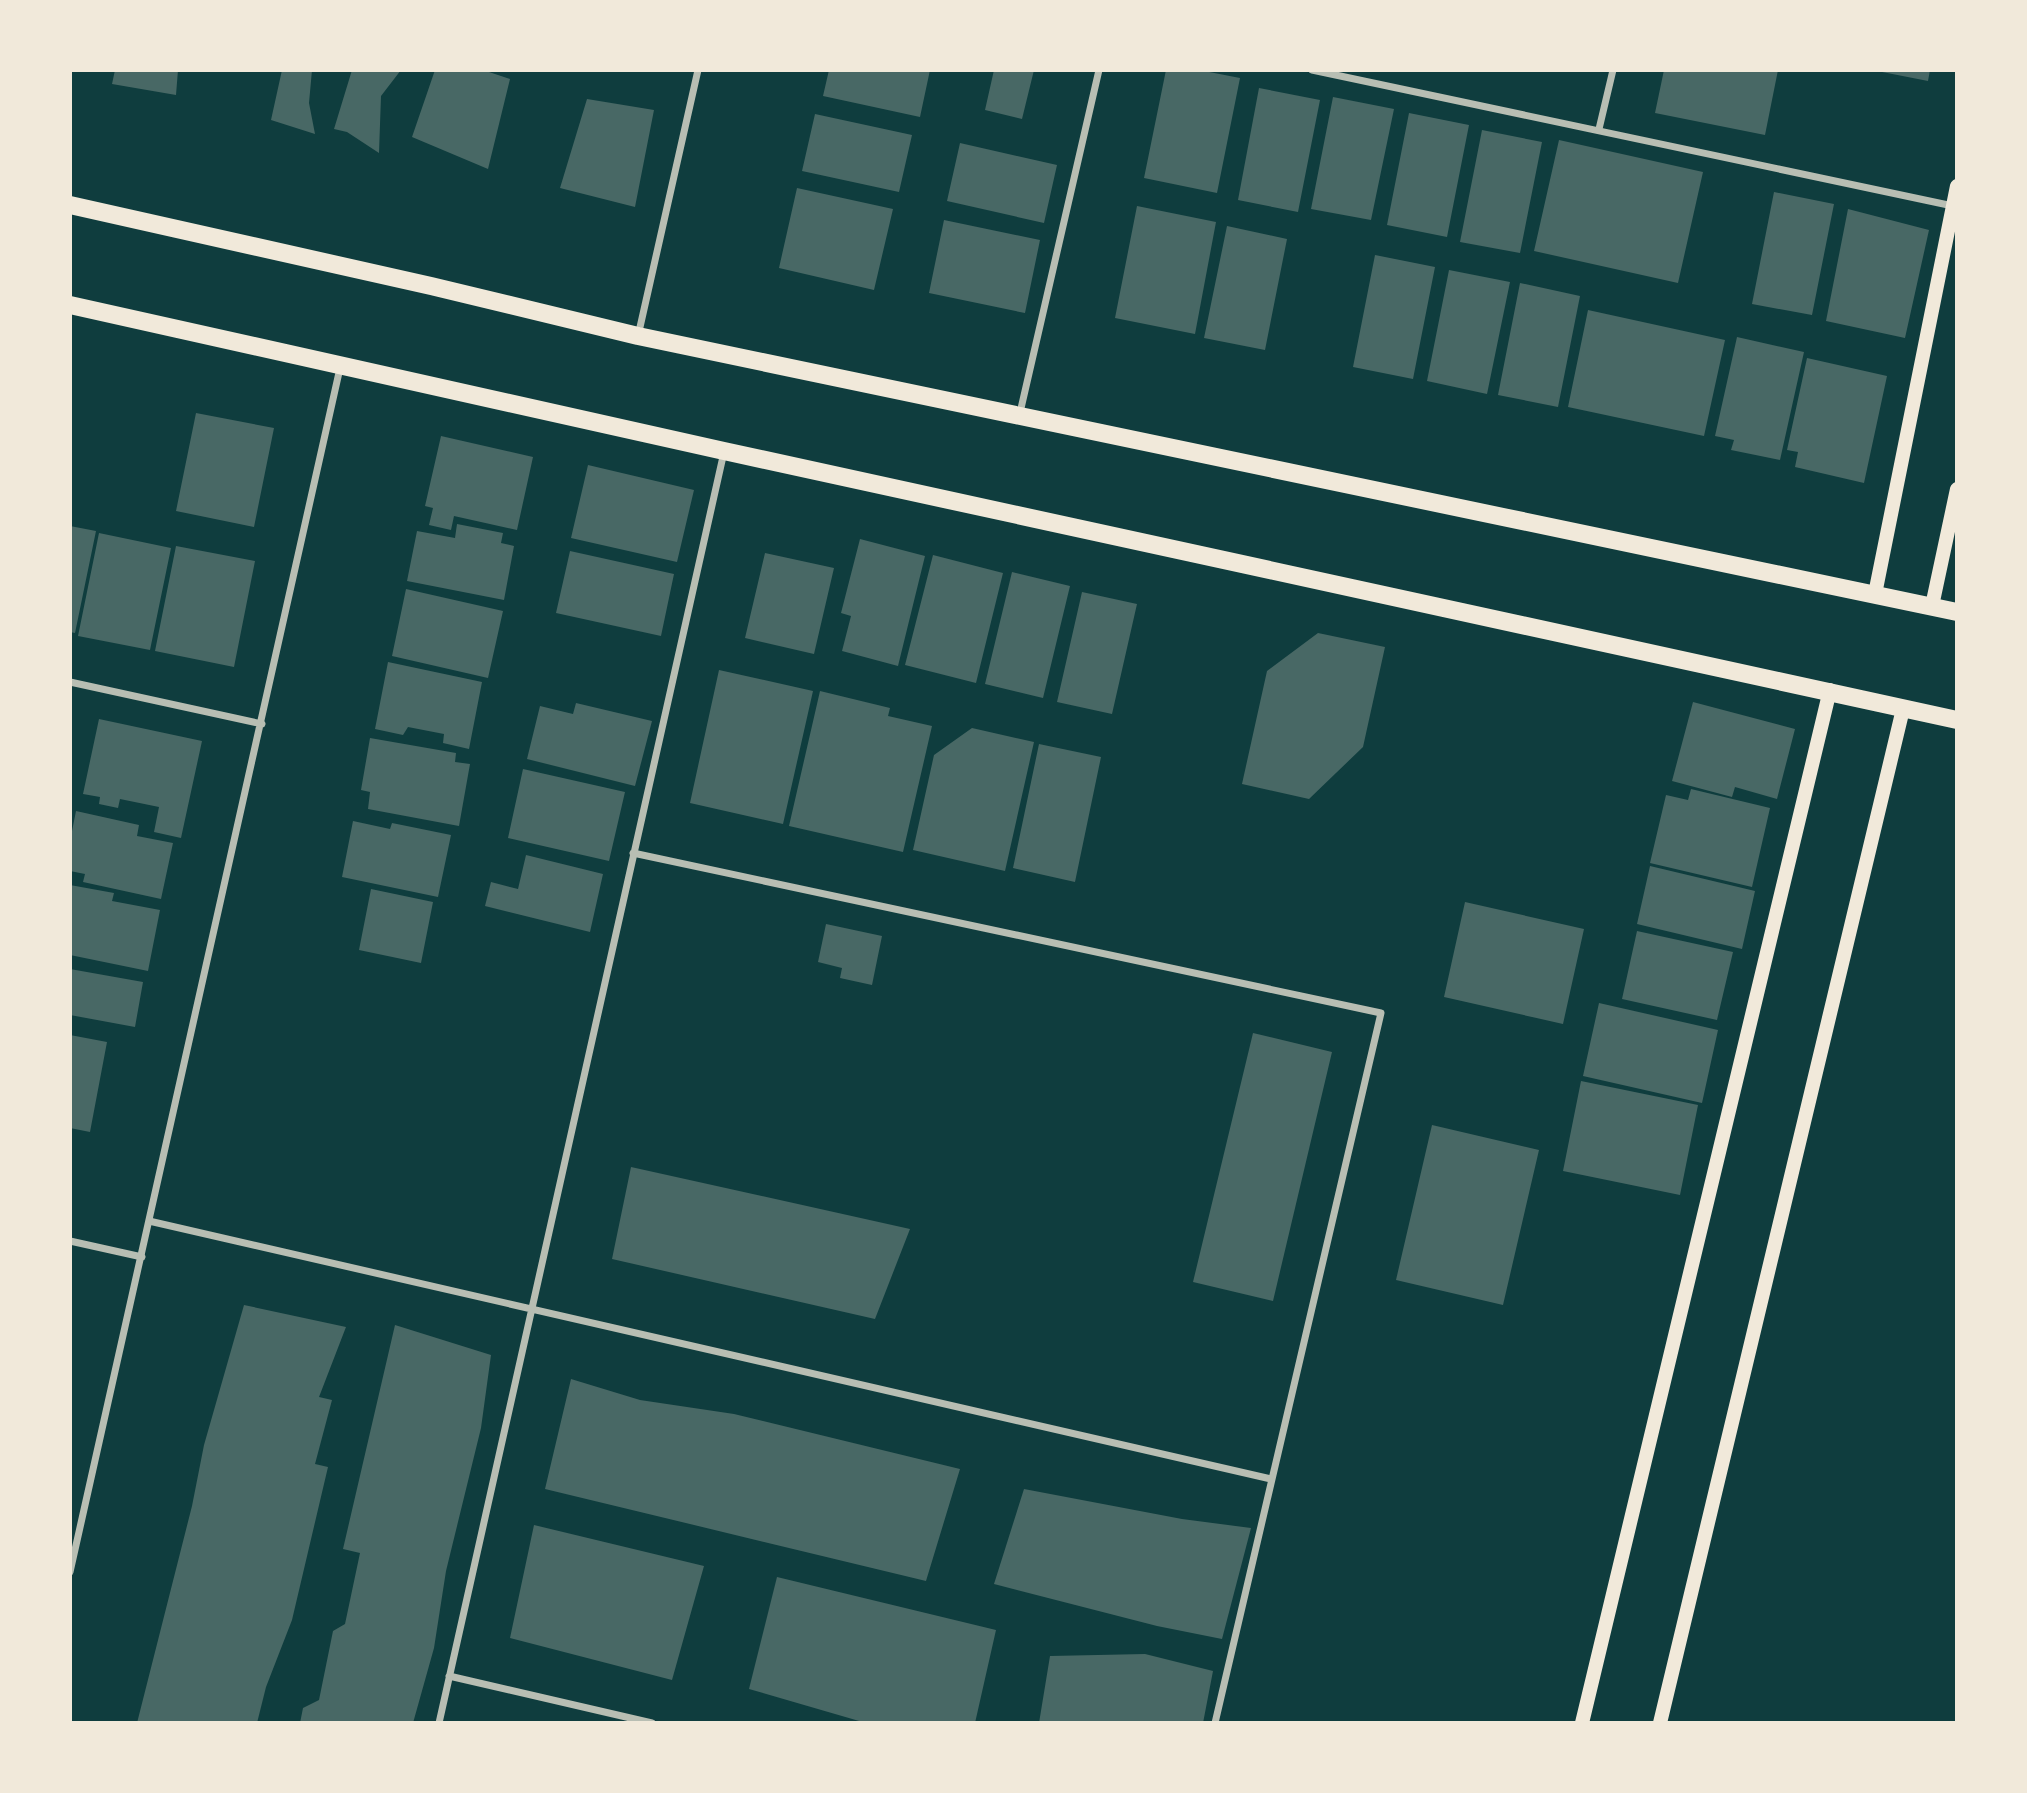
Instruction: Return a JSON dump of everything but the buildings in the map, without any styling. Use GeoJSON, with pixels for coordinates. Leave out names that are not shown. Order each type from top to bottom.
{"type":"FeatureCollection","features":[{"type":"Feature","properties":{"kind":"main road"},"geometry":{"type":"LineString","coordinates":[[1875,594],[1957,186]]}},
{"type":"Feature","properties":{"kind":"main road"},"geometry":{"type":"LineString","coordinates":[[70,205],[638,336],[1957,612]]}},
{"type":"Feature","properties":{"kind":"main road"},"geometry":{"type":"LineString","coordinates":[[70,305],[340,367],[1830,690],[1957,720]]}},
{"type":"Feature","properties":{"kind":"main road"},"geometry":{"type":"LineString","coordinates":[[1932,606],[1957,489]]}},
{"type":"Feature","properties":{"kind":"main road"},"geometry":{"type":"LineString","coordinates":[[1582,1723],[1830,690]]}},
{"type":"Feature","properties":{"kind":"main road"},"geometry":{"type":"LineString","coordinates":[[1660,1723],[1903,709]]}},
{"type":"Feature","properties":{"kind":"street"},"geometry":{"type":"LineString","coordinates":[[638,336],[698,70]]}},
{"type":"Feature","properties":{"kind":"street"},"geometry":{"type":"LineString","coordinates":[[1019,417],[1099,70]]}},
{"type":"Feature","properties":{"kind":"street"},"geometry":{"type":"LineString","coordinates":[[1312,70],[1953,206]]}},
{"type":"Feature","properties":{"kind":"street"},"geometry":{"type":"LineString","coordinates":[[1600,129],[1613,70]]}},
{"type":"Feature","properties":{"kind":"street"},"geometry":{"type":"LineString","coordinates":[[70,1572],[340,367]]}},
{"type":"Feature","properties":{"kind":"street"},"geometry":{"type":"LineString","coordinates":[[439,1723],[724,451]]}},
{"type":"Feature","properties":{"kind":"street"},"geometry":{"type":"LineString","coordinates":[[70,682],[262,724]]}},
{"type":"Feature","properties":{"kind":"street"},"geometry":{"type":"LineString","coordinates":[[633,853],[1381,1013],[1215,1723]]}},
{"type":"Feature","properties":{"kind":"street"},"geometry":{"type":"LineString","coordinates":[[149,1221],[1272,1479]]}},
{"type":"Feature","properties":{"kind":"street"},"geometry":{"type":"LineString","coordinates":[[70,1241],[142,1257]]}},
{"type":"Feature","properties":{"kind":"street"},"geometry":{"type":"LineString","coordinates":[[449,1676],[652,1723]]}}]}
